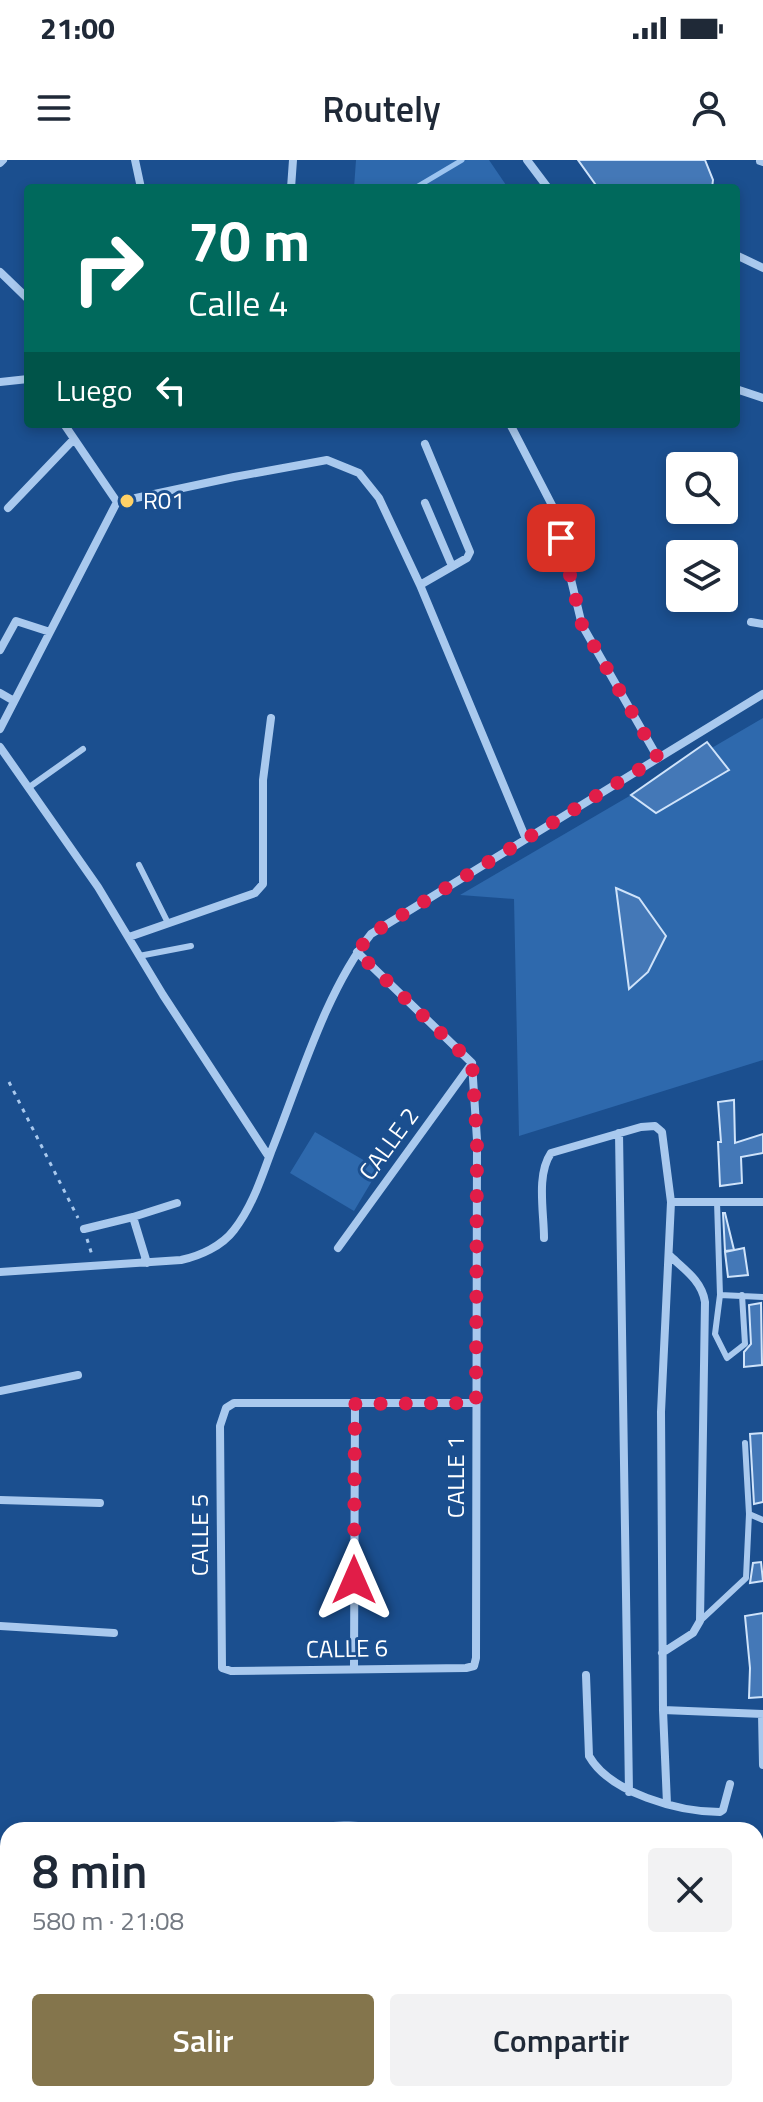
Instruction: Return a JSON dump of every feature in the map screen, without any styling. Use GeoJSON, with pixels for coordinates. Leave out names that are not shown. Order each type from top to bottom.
{"type":"FeatureCollection","features":[{"type":"Feature","properties":{"kind":"street"},"geometry":{"type":"LineString","coordinates":[[135,160],[140,184]]}},
{"type":"Feature","properties":{"kind":"street"},"geometry":{"type":"LineString","coordinates":[[291,184],[293,160]]}},
{"type":"Feature","properties":{"kind":"street"},"geometry":{"type":"LineString","coordinates":[[527,160],[545,184]]}},
{"type":"Feature","properties":{"kind":"street"},"geometry":{"type":"LineString","coordinates":[[740,257],[763,268]]}},
{"type":"Feature","properties":{"kind":"street"},"geometry":{"type":"LineString","coordinates":[[0,272],[24,295]]}},
{"type":"Feature","properties":{"kind":"street"},"geometry":{"type":"LineString","coordinates":[[0,382],[24,379]]}},
{"type":"Feature","properties":{"kind":"street"},"geometry":{"type":"LineString","coordinates":[[740,390],[763,398]]}},
{"type":"Feature","properties":{"kind":"street"},"geometry":{"type":"LineString","coordinates":[[67,428],[117,502]]}},
{"type":"Feature","properties":{"kind":"street"},"geometry":{"type":"LineString","coordinates":[[512,428],[554,509],[582,625],[658,758]]}},
{"type":"Feature","properties":{"kind":"street"},"geometry":{"type":"LineString","coordinates":[[8,508],[74,439]]}},
{"type":"Feature","properties":{"kind":"street"},"geometry":{"type":"LineString","coordinates":[[420,585],[467,558],[470,552],[425,444]]}},
{"type":"Feature","properties":{"kind":"street"},"geometry":{"type":"LineString","coordinates":[[117,502],[327,460],[359,473],[379,498],[420,585],[526,839]]}},
{"type":"Feature","properties":{"kind":"street"},"geometry":{"type":"LineString","coordinates":[[0,729],[117,502]]}},
{"type":"Feature","properties":{"kind":"street"},"geometry":{"type":"LineString","coordinates":[[425,503],[452,566]]}},
{"type":"Feature","properties":{"kind":"street"},"geometry":{"type":"LineString","coordinates":[[0,650],[16,621],[50,632]]}},
{"type":"Feature","properties":{"kind":"street"},"geometry":{"type":"LineString","coordinates":[[751,622],[763,624]]}},
{"type":"Feature","properties":{"kind":"street"},"geometry":{"type":"LineString","coordinates":[[0,693],[14,701]]}},
{"type":"Feature","properties":{"kind":"street"},"geometry":{"type":"LineString","coordinates":[[0,1272],[147,1263],[196,1256],[233,1231],[259,1187],[329,1006],[357,952],[371,934],[763,694]]}},
{"type":"Feature","properties":{"kind":"street"},"geometry":{"type":"LineString","coordinates":[[129,937],[255,893],[263,884],[263,780],[271,718]]}},
{"type":"Feature","properties":{"kind":"street"},"geometry":{"type":"LineString","coordinates":[[0,747],[129,937],[269,1157]]}},
{"type":"Feature","properties":{"kind":"street"},"geometry":{"type":"LineString","coordinates":[[357,952],[472,1063]]}},
{"type":"Feature","properties":{"kind":"street","name":"CALLE 2"},"geometry":{"type":"LineString","coordinates":[[338,1248],[472,1063]]}},
{"type":"Feature","properties":{"kind":"street","name":"CALLE 1"},"geometry":{"type":"LineString","coordinates":[[472,1063],[477,1140],[474,1666]]}},
{"type":"Feature","properties":{"kind":"street"},"geometry":{"type":"LineString","coordinates":[[544,1238],[544,1163],[551,1153],[641,1127],[655,1126],[662,1132],[671,1202],[661,1412],[662,1653],[667,1804]]}},
{"type":"Feature","properties":{"kind":"street"},"geometry":{"type":"LineString","coordinates":[[619,1133],[629,1792]]}},
{"type":"Feature","properties":{"kind":"street"},"geometry":{"type":"LineString","coordinates":[[671,1202],[763,1202]]}},
{"type":"Feature","properties":{"kind":"street"},"geometry":{"type":"LineString","coordinates":[[84,1229],[177,1203]]}},
{"type":"Feature","properties":{"kind":"street"},"geometry":{"type":"LineString","coordinates":[[133,1217],[147,1263]]}},
{"type":"Feature","properties":{"kind":"street"},"geometry":{"type":"LineString","coordinates":[[662,1653],[693,1633],[700,1621],[705,1302],[697,1282],[669,1255]]}},
{"type":"Feature","properties":{"kind":"street"},"geometry":{"type":"LineString","coordinates":[[0,1391],[78,1375]]}},
{"type":"Feature","properties":{"kind":"street"},"geometry":{"type":"LineString","coordinates":[[354,1668],[355,1404],[476,1403]]}},
{"type":"Feature","properties":{"kind":"street","name":"CALLE 5"},"geometry":{"type":"LineString","coordinates":[[222,1668],[221,1416],[229,1405],[355,1404]]}},
{"type":"Feature","properties":{"kind":"street"},"geometry":{"type":"LineString","coordinates":[[0,1500],[100,1503]]}},
{"type":"Feature","properties":{"kind":"street"},"geometry":{"type":"LineString","coordinates":[[0,1626],[114,1633]]}},
{"type":"Feature","properties":{"kind":"street","name":"CALLE 6"},"geometry":{"type":"LineString","coordinates":[[222,1668],[231,1671],[474,1666]]}},
{"type":"Feature","properties":{"kind":"street"},"geometry":{"type":"LineString","coordinates":[[586,1675],[589,1756],[596,1766],[629,1792],[667,1804],[720,1812],[730,1784]]}},
{"type":"Feature","properties":{"kind":"street"},"geometry":{"type":"LineString","coordinates":[[663,1710],[763,1714],[763,1765]]}},
{"type":"Feature","properties":{"kind":"lane"},"geometry":{"type":"LineString","coordinates":[[28,788],[83,749]]}},
{"type":"Feature","properties":{"kind":"lane"},"geometry":{"type":"LineString","coordinates":[[139,865],[168,923]]}},
{"type":"Feature","properties":{"kind":"lane"},"geometry":{"type":"LineString","coordinates":[[139,956],[191,946]]}},
{"type":"Feature","properties":{"kind":"lane"},"geometry":{"type":"LineString","coordinates":[[717,1202],[720,1295],[715,1334],[727,1358],[745,1344],[742,1295]]}},
{"type":"Feature","properties":{"kind":"lane"},"geometry":{"type":"LineString","coordinates":[[720,1295],[763,1297]]}},
{"type":"Feature","properties":{"kind":"lane"},"geometry":{"type":"LineString","coordinates":[[700,1621],[746,1578],[749,1514],[745,1443]]}},
{"type":"Feature","properties":{"kind":"lane"},"geometry":{"type":"LineString","coordinates":[[749,1514],[763,1520]]}},
{"type":"Feature","properties":{"kind":"path"},"geometry":{"type":"LineString","coordinates":[[9,1082],[84,1229],[96,1266]]}},
{"type":"Feature","properties":{"kind":"shaded area"},"geometry":{"type":"Polygon","coordinates":[[[356,160],[489,160],[505,184],[354,184],[356,160]]]}},
{"type":"Feature","properties":{"kind":"shaded area"},"geometry":{"type":"Polygon","coordinates":[[[763,718],[763,1060],[519,1136],[514,899],[460,895],[763,718]]]}},
{"type":"Feature","properties":{"kind":"shaded area"},"geometry":{"type":"Polygon","coordinates":[[[315,1132],[379,1169],[354,1211],[290,1173],[315,1132]]]}},
{"type":"Feature","properties":{"kind":"building"},"geometry":{"type":"Polygon","coordinates":[[[578,160],[705,160],[713,180],[712,184],[595,184],[578,160]]]}},
{"type":"Feature","properties":{"kind":"building"},"geometry":{"type":"Polygon","coordinates":[[[707,742],[729,770],[656,813],[631,795],[707,742]]]}},
{"type":"Feature","properties":{"kind":"building"},"geometry":{"type":"Polygon","coordinates":[[[616,888],[639,898],[666,936],[648,972],[629,989],[616,888]]]}},
{"type":"Feature","properties":{"kind":"building"},"geometry":{"type":"Polygon","coordinates":[[[734,1100],[735,1143],[763,1134],[763,1153],[741,1157],[742,1183],[720,1186],[718,1102],[734,1100]]]}},
{"type":"Feature","properties":{"kind":"building"},"geometry":{"type":"Polygon","coordinates":[[[725,1213],[734,1250],[725,1251],[725,1213]]]}},
{"type":"Feature","properties":{"kind":"building"},"geometry":{"type":"Polygon","coordinates":[[[744,1248],[748,1275],[728,1277],[725,1252],[744,1248]]]}},
{"type":"Feature","properties":{"kind":"building"},"geometry":{"type":"Polygon","coordinates":[[[761,1303],[762,1365],[744,1367],[744,1352],[751,1344],[749,1305],[761,1303]]]}},
{"type":"Feature","properties":{"kind":"building"},"geometry":{"type":"Polygon","coordinates":[[[763,1433],[763,1502],[754,1504],[750,1434],[763,1433]]]}},
{"type":"Feature","properties":{"kind":"building"},"geometry":{"type":"Polygon","coordinates":[[[761,1562],[763,1581],[750,1583],[753,1563],[761,1562]]]}},
{"type":"Feature","properties":{"kind":"building"},"geometry":{"type":"Polygon","coordinates":[[[763,1613],[763,1697],[749,1698],[750,1668],[745,1616],[763,1613]]]}},
{"type":"Feature","properties":{"kind":"waterway"},"geometry":{"type":"LineString","coordinates":[[422,184],[462,160]]}},
{"type":"Feature","properties":{"kind":"place","name":"R01"},"geometry":{"type":"Point","coordinates":[127,501]}},
{"type":"Feature","properties":{"kind":"route"},"geometry":{"type":"LineString","coordinates":[[354,1580],[355,1404],[476,1403],[477,1140],[472,1063],[357,952],[371,934],[658,758],[582,625],[561,538]]}}]}
